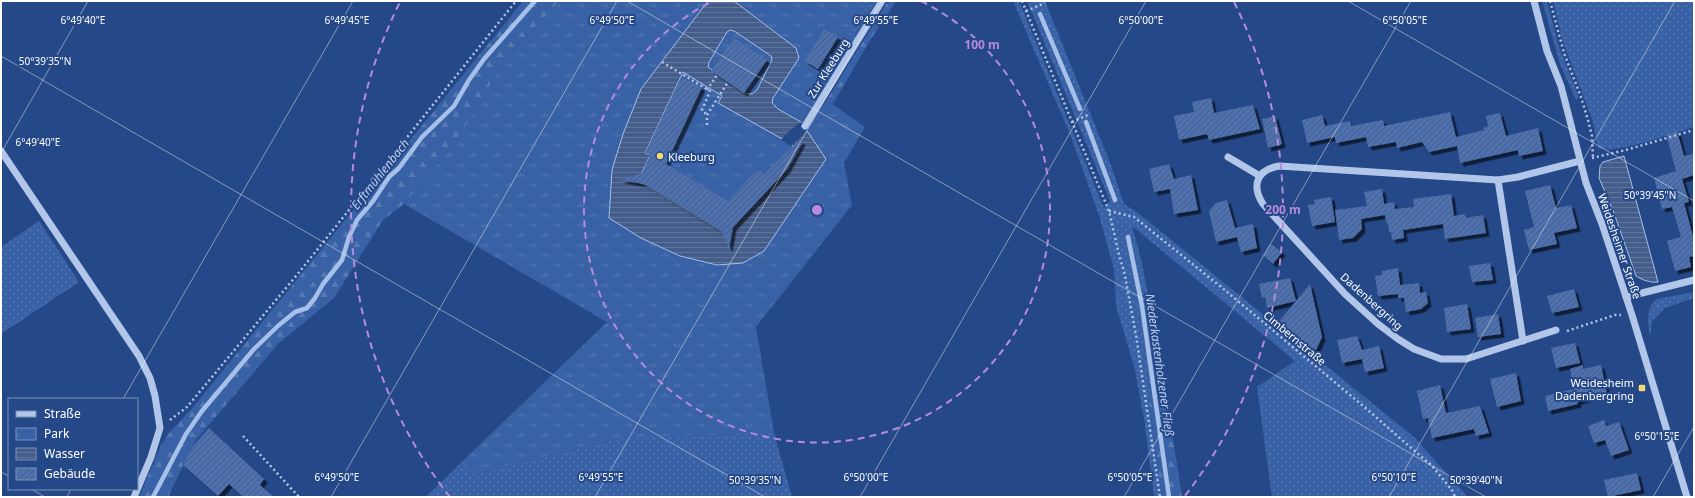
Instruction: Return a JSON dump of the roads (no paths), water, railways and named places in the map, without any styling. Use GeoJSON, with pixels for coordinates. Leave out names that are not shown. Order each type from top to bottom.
{"type":"FeatureCollection","features":[{"type":"Feature","properties":{"kind":"street","name":"Zur Kleeburg"},"geometry":{"type":"LineString","coordinates":[[805,126],[882,1]]}},
{"type":"Feature","properties":{"kind":"street","name":"Weidesheimer Straße"},"geometry":{"type":"LineString","coordinates":[[1534,1],[1547,51],[1561,86],[1586,183],[1602,224],[1632,315],[1687,497]]}},
{"type":"Feature","properties":{"kind":"street"},"geometry":{"type":"LineString","coordinates":[[1,151],[138,356],[150,378],[155,396],[160,428],[151,457],[138,488]]}},
{"type":"Feature","properties":{"kind":"street"},"geometry":{"type":"LineString","coordinates":[[1228,157],[1260,176],[1264,171],[1271,167],[1291,166],[1498,180],[1518,177],[1580,161]]}},
{"type":"Feature","properties":{"kind":"street","name":"Dadenbergring"},"geometry":{"type":"LineString","coordinates":[[1260,176],[1256,186],[1262,204],[1345,294],[1378,324],[1414,349],[1441,359],[1456,360],[1479,356],[1556,330]]}},
{"type":"Feature","properties":{"kind":"street"},"geometry":{"type":"LineString","coordinates":[[1498,180],[1523,341]]}},
{"type":"Feature","properties":{"kind":"street"},"geometry":{"type":"LineString","coordinates":[[1626,297],[1694,280]]}},
{"type":"Feature","properties":{"kind":"water"},"geometry":{"type":"Polygon","coordinates":[[[708,1],[734,1],[796,48],[799,58],[773,98],[772,103],[778,109],[801,122],[826,159],[764,251],[743,263],[717,265],[680,256],[641,238],[609,218],[612,170],[623,134],[641,89],[708,1]],[[730,30],[727,32],[709,62],[708,67],[744,93],[752,94],[757,90],[772,60],[771,56],[734,31],[730,30]],[[683,72],[645,153],[650,155],[641,175],[636,182],[641,183],[722,232],[731,229],[787,169],[799,150],[718,103],[722,96],[683,72]]]}},
{"type":"Feature","properties":{"kind":"water"},"geometry":{"type":"Polygon","coordinates":[[[1624,156],[1658,282],[1647,281],[1636,276],[1614,213],[1599,178],[1600,166],[1603,162],[1624,156]]]}},
{"type":"Feature","properties":{"kind":"waterway","name":"Erftmühlenbach"},"geometry":{"type":"LineString","coordinates":[[153,497],[186,434],[202,411],[254,349],[295,312],[307,308],[323,284],[342,260],[349,237],[357,220],[373,201],[389,177],[399,168],[422,137],[454,106],[469,80],[484,59],[535,1]]}},
{"type":"Feature","properties":{"kind":"waterway","name":"Niederkastenholzener Fließ"},"geometry":{"type":"LineString","coordinates":[[1040,14],[1080,109]]}},
{"type":"Feature","properties":{"kind":"waterway","name":"Niederkastenholzener Fließ"},"geometry":{"type":"LineString","coordinates":[[1086,122],[1115,200]]}},
{"type":"Feature","properties":{"kind":"waterway","name":"Niederkastenholzener Fließ"},"geometry":{"type":"LineString","coordinates":[[1128,237],[1142,306],[1169,497]]}},
{"type":"Feature","properties":{"kind":"place","name":"Kleeburg"},"geometry":{"type":"Point","coordinates":[660,156]}},
{"type":"Feature","properties":{"kind":"place","name":"Weidesheim Dadenbergring"},"geometry":{"type":"Point","coordinates":[1642,388]}}]}
